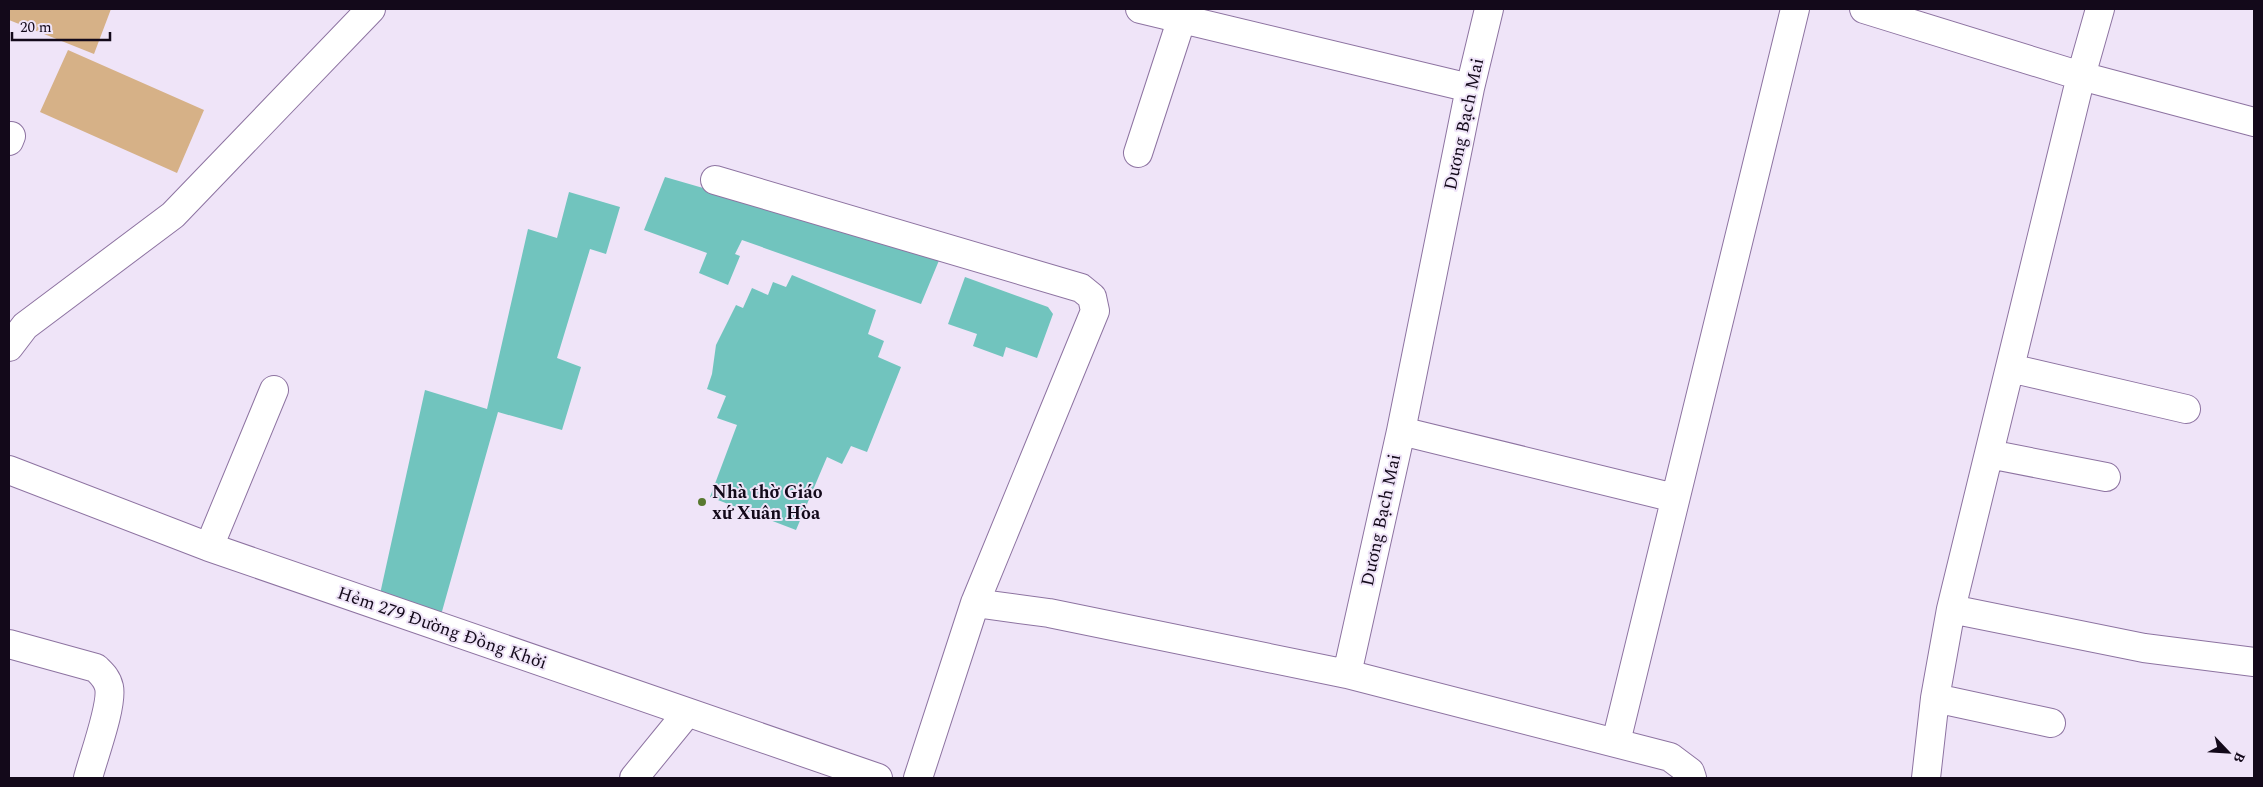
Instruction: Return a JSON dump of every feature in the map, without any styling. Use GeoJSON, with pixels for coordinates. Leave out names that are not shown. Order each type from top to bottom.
{"type":"FeatureCollection","features":[{"type":"Feature","properties":{"kind":"street"},"geometry":{"type":"LineString","coordinates":[[9,347],[25,326],[172,215],[371,9]]}},
{"type":"Feature","properties":{"kind":"street","name":"Dương Bạch Mai"},"geometry":{"type":"LineString","coordinates":[[1347,674],[1401,431],[1470,88],[1490,9]]}},
{"type":"Feature","properties":{"kind":"street"},"geometry":{"type":"LineString","coordinates":[[1616,742],[1795,9]]}},
{"type":"Feature","properties":{"kind":"street"},"geometry":{"type":"LineString","coordinates":[[1864,9],[2081,76],[2254,122]]}},
{"type":"Feature","properties":{"kind":"street"},"geometry":{"type":"LineString","coordinates":[[1926,778],[1935,698],[1952,609],[2081,76],[2100,9]]}},
{"type":"Feature","properties":{"kind":"street"},"geometry":{"type":"LineString","coordinates":[[1138,153],[1159,12],[1470,88]]}},
{"type":"Feature","properties":{"kind":"street"},"geometry":{"type":"LineString","coordinates":[[715,180],[1081,288],[1092,296],[1094,311],[976,603],[918,778]]}},
{"type":"Feature","properties":{"kind":"street"},"geometry":{"type":"LineString","coordinates":[[2010,368],[2186,409]]}},
{"type":"Feature","properties":{"kind":"street"},"geometry":{"type":"LineString","coordinates":[[209,547],[274,390]]}},
{"type":"Feature","properties":{"kind":"street"},"geometry":{"type":"LineString","coordinates":[[1401,431],[1675,498]]}},
{"type":"Feature","properties":{"kind":"street"},"geometry":{"type":"LineString","coordinates":[[1989,454],[2106,477]]}},
{"type":"Feature","properties":{"kind":"street","name":"Hẻm 279 Đường Đồng Khởi"},"geometry":{"type":"LineString","coordinates":[[9,470],[209,547],[878,778]]}},
{"type":"Feature","properties":{"kind":"street"},"geometry":{"type":"LineString","coordinates":[[976,603],[1049,613],[1347,674],[1670,756],[1690,772],[1692,778]]}},
{"type":"Feature","properties":{"kind":"street"},"geometry":{"type":"LineString","coordinates":[[1952,609],[2144,648],[2254,662]]}},
{"type":"Feature","properties":{"kind":"street"},"geometry":{"type":"LineString","coordinates":[[9,644],[96,668],[105,676],[109,688],[109,702],[88,778]]}},
{"type":"Feature","properties":{"kind":"street"},"geometry":{"type":"LineString","coordinates":[[1935,698],[2051,723]]}},
{"type":"Feature","properties":{"kind":"street"},"geometry":{"type":"LineString","coordinates":[[634,778],[687,713]]}},
{"type":"Feature","properties":{"kind":"shaded area"},"geometry":{"type":"Polygon","coordinates":[[[9,9],[111,9],[94,54],[9,20],[9,9]]]}},
{"type":"Feature","properties":{"kind":"shaded area"},"geometry":{"type":"Polygon","coordinates":[[[68,50],[204,110],[177,173],[40,112],[68,50]]]}},
{"type":"Feature","properties":{"kind":"building"},"geometry":{"type":"Polygon","coordinates":[[[665,177],[940,258],[921,304],[742,240],[735,254],[740,256],[728,285],[699,273],[707,253],[644,230],[665,177]]]}},
{"type":"Feature","properties":{"kind":"building"},"geometry":{"type":"Polygon","coordinates":[[[569,192],[620,207],[606,254],[590,249],[557,358],[581,367],[562,430],[498,412],[441,615],[380,594],[425,390],[487,409],[528,229],[557,238],[569,192]]]}},
{"type":"Feature","properties":{"kind":"building"},"geometry":{"type":"Polygon","coordinates":[[[792,275],[876,310],[868,334],[884,341],[878,357],[901,367],[867,452],[851,446],[842,464],[827,457],[796,530],[710,497],[737,425],[717,418],[726,396],[707,389],[712,374],[716,345],[736,305],[743,308],[752,288],[768,295],[773,282],[786,287],[792,275]]]}},
{"type":"Feature","properties":{"kind":"building"},"geometry":{"type":"Polygon","coordinates":[[[965,277],[1048,307],[1053,314],[1037,358],[1006,347],[1003,357],[973,346],[977,334],[948,324],[965,277]]]}},
{"type":"Feature","properties":{"kind":"place","name":"Nhà thờ Giáo xứ Xuân Hòa"},"geometry":{"type":"Point","coordinates":[702,502]}}]}
